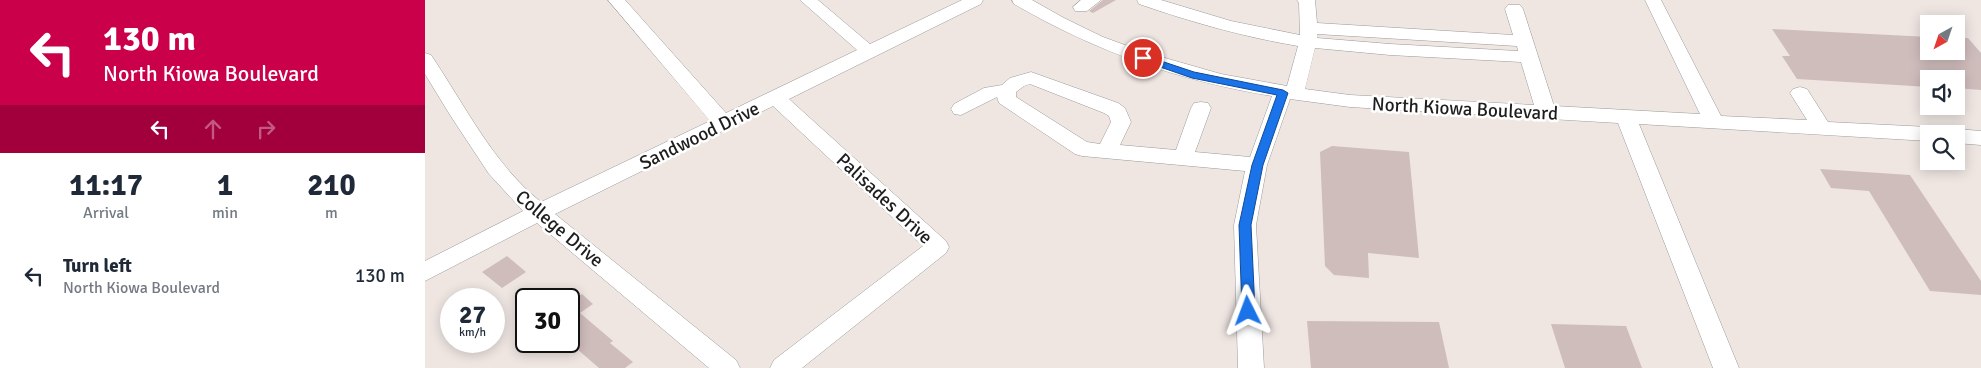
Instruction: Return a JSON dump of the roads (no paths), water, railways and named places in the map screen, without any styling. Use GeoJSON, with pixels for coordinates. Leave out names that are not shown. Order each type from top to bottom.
{"type":"FeatureCollection","features":[{"type":"Feature","properties":{"kind":"street"},"geometry":{"type":"LineString","coordinates":[[616,0],[723,123]]}},
{"type":"Feature","properties":{"kind":"street"},"geometry":{"type":"LineString","coordinates":[[807,0],[868,51]]}},
{"type":"Feature","properties":{"kind":"street","name":"Sandwood Drive"},"geometry":{"type":"LineString","coordinates":[[425,272],[540,212],[975,0]]}},
{"type":"Feature","properties":{"kind":"street","name":"North Kiowa Boulevard"},"geometry":{"type":"LineString","coordinates":[[1019,0],[1049,18],[1111,47],[1192,75],[1289,94],[1350,101],[1920,133]]}},
{"type":"Feature","properties":{"kind":"street"},"geometry":{"type":"LineString","coordinates":[[1251,368],[1245,225],[1257,165],[1289,94],[1309,35],[1307,1],[1305,0]]}},
{"type":"Feature","properties":{"kind":"street"},"geometry":{"type":"LineString","coordinates":[[1653,0],[1714,122]]}},
{"type":"Feature","properties":{"kind":"street"},"geometry":{"type":"LineString","coordinates":[[1154,1],[1205,21],[1309,35],[1526,49]]}},
{"type":"Feature","properties":{"kind":"street"},"geometry":{"type":"LineString","coordinates":[[1514,9],[1546,112]]}},
{"type":"Feature","properties":{"kind":"street","name":"College Drive"},"geometry":{"type":"LineString","coordinates":[[425,59],[493,166],[526,202],[727,368]]}},
{"type":"Feature","properties":{"kind":"street"},"geometry":{"type":"LineString","coordinates":[[961,109],[991,92],[1007,90],[1017,82],[1031,78],[1111,108],[1118,113],[1121,122],[1107,151]]}},
{"type":"Feature","properties":{"kind":"street"},"geometry":{"type":"LineString","coordinates":[[1007,90],[1006,99],[1082,148],[1257,165]]}},
{"type":"Feature","properties":{"kind":"street"},"geometry":{"type":"LineString","coordinates":[[1800,93],[1822,128]]}},
{"type":"Feature","properties":{"kind":"street","name":"Palisades Drive"},"geometry":{"type":"LineString","coordinates":[[775,97],[938,247],[783,368]]}},
{"type":"Feature","properties":{"kind":"street"},"geometry":{"type":"LineString","coordinates":[[1183,158],[1201,108]]}},
{"type":"Feature","properties":{"kind":"street"},"geometry":{"type":"LineString","coordinates":[[1626,117],[1726,368]]}},
{"type":"Feature","properties":{"kind":"street"},"geometry":{"type":"LineString","coordinates":[[1965,137],[1981,138]]}}]}
